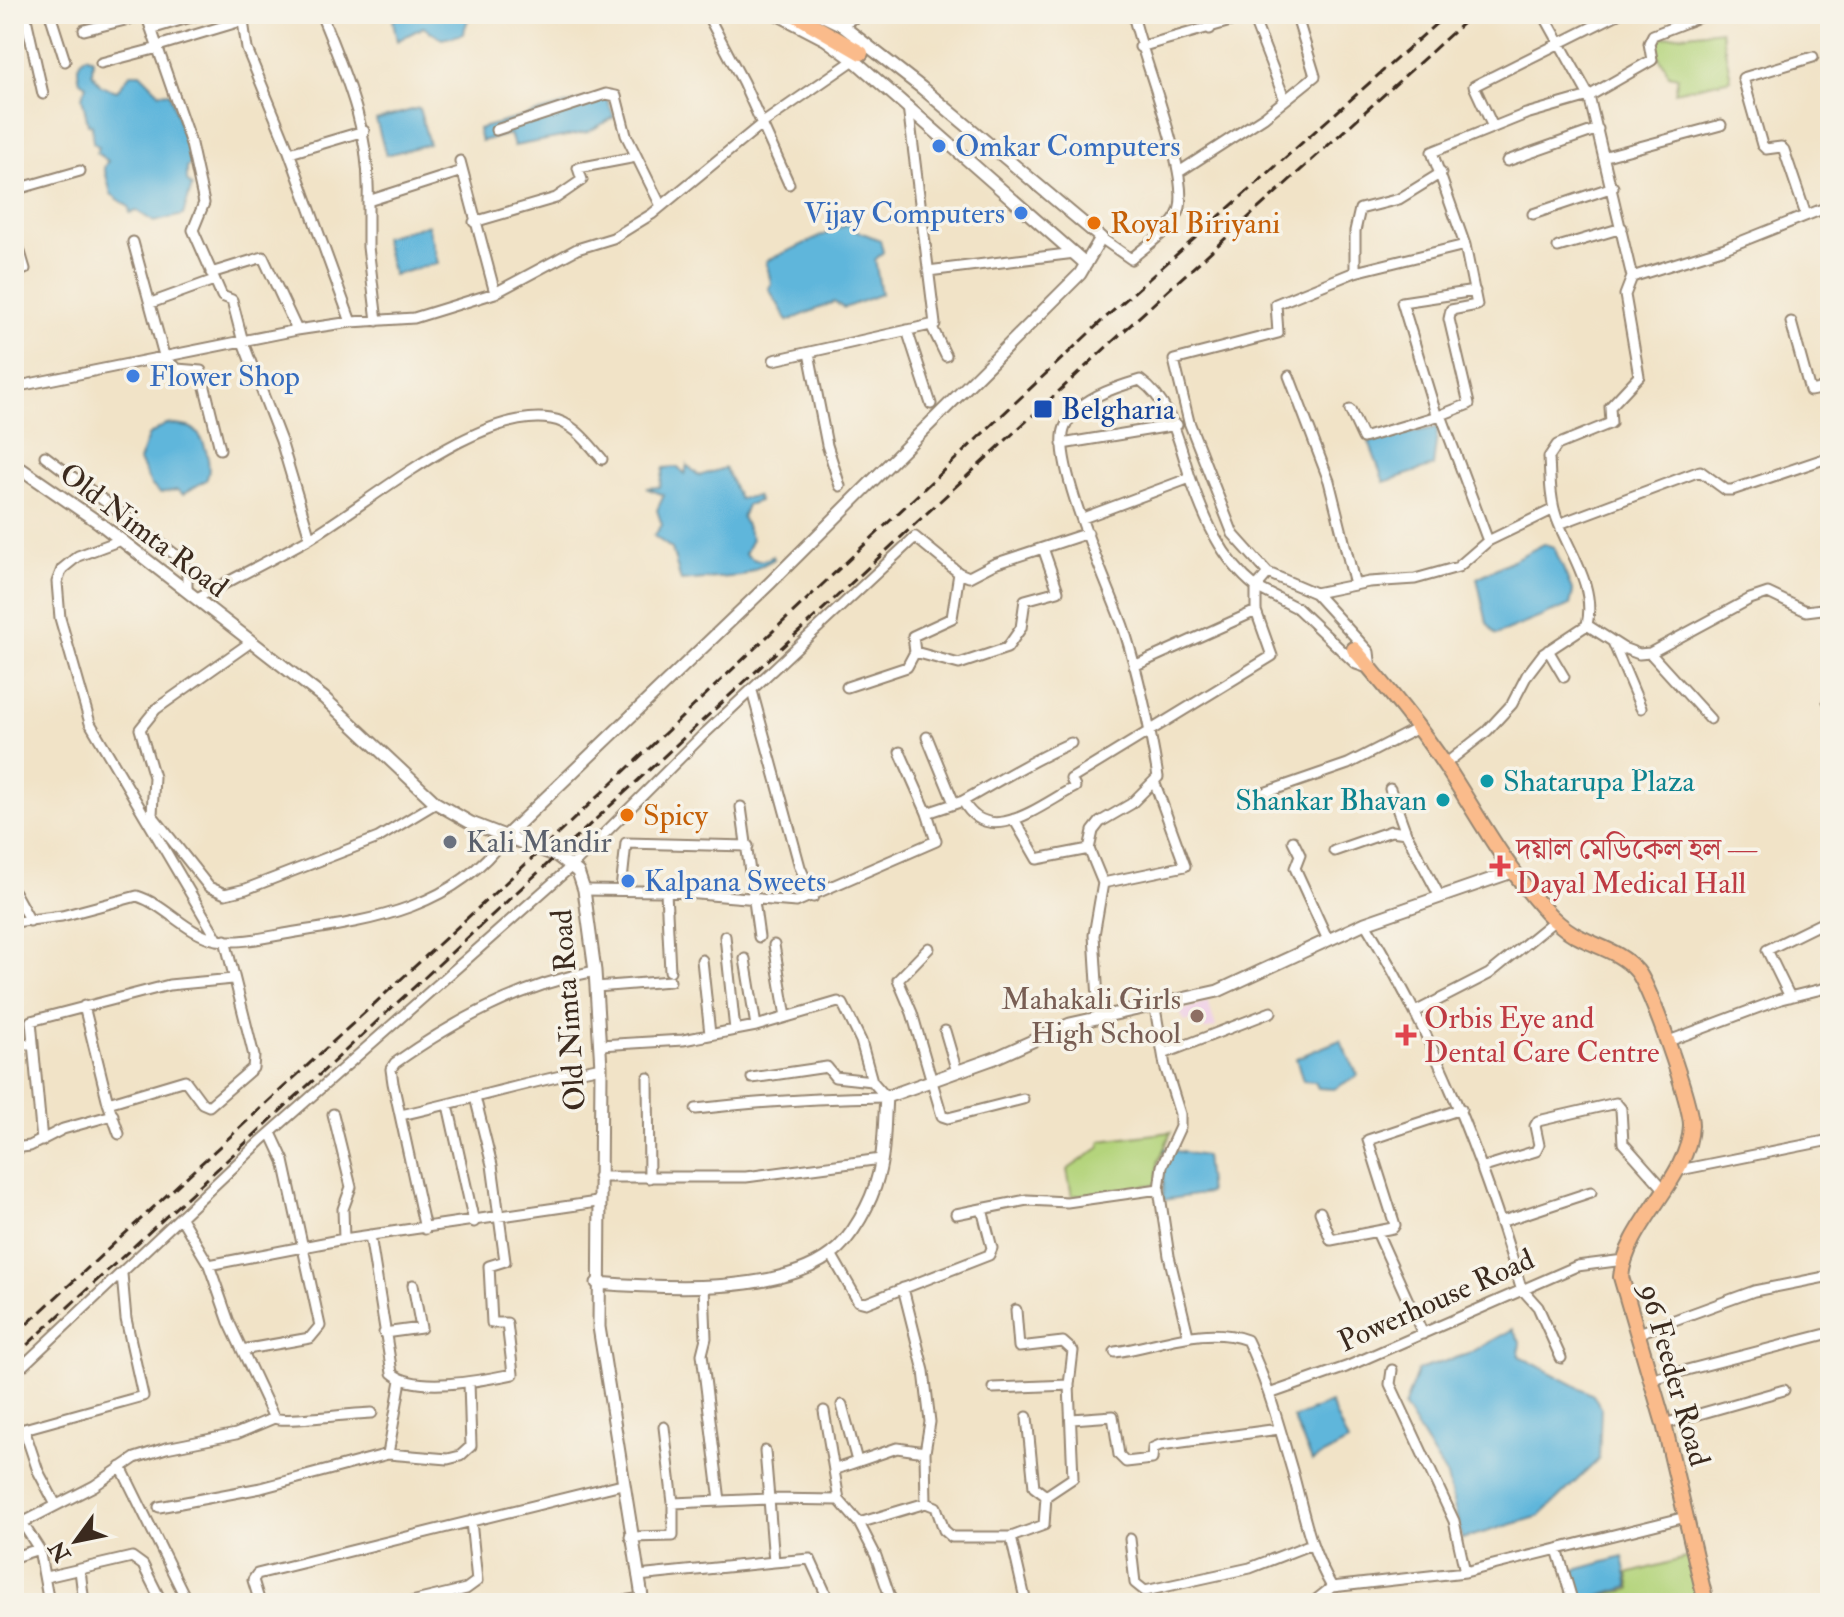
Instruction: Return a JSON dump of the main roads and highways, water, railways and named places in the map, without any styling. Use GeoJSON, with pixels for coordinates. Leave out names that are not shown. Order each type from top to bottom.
{"type":"FeatureCollection","features":[{"type":"Feature","properties":{"kind":"main road"},"geometry":{"type":"LineString","coordinates":[[794,14],[857,56]]}},
{"type":"Feature","properties":{"kind":"main road","name":"96 Feeder Road"},"geometry":{"type":"LineString","coordinates":[[1354,649],[1418,728],[1515,871],[1555,920],[1581,938],[1602,945],[1639,972],[1682,1079],[1691,1123],[1675,1171],[1624,1260],[1621,1277],[1664,1424],[1706,1603]]}},
{"type":"Feature","properties":{"kind":"water"},"geometry":{"type":"Polygon","coordinates":[[[402,14],[470,14],[463,34],[442,39],[423,27],[397,41],[393,21],[402,14]]]}},
{"type":"Feature","properties":{"kind":"water"},"geometry":{"type":"Polygon","coordinates":[[[86,56],[93,59],[92,73],[101,86],[117,91],[131,73],[140,73],[160,93],[169,92],[192,162],[187,167],[187,181],[192,186],[183,215],[154,222],[137,211],[130,213],[129,207],[111,194],[104,167],[108,161],[97,153],[99,147],[93,142],[92,125],[88,124],[82,97],[86,85],[80,81],[78,67],[86,56]]]}},
{"type":"Feature","properties":{"kind":"water"},"geometry":{"type":"Polygon","coordinates":[[[605,94],[614,117],[588,132],[514,146],[510,134],[481,141],[478,129],[605,94]]]}},
{"type":"Feature","properties":{"kind":"water"},"geometry":{"type":"Polygon","coordinates":[[[419,108],[429,144],[386,155],[376,120],[419,108]]]}},
{"type":"Feature","properties":{"kind":"water"},"geometry":{"type":"Polygon","coordinates":[[[850,223],[855,230],[880,240],[883,252],[875,260],[881,294],[844,308],[834,302],[788,321],[769,289],[771,283],[766,261],[850,223]]]}},
{"type":"Feature","properties":{"kind":"water"},"geometry":{"type":"Polygon","coordinates":[[[428,225],[438,263],[393,275],[383,237],[428,225]]]}},
{"type":"Feature","properties":{"kind":"water"},"geometry":{"type":"Polygon","coordinates":[[[166,424],[191,428],[200,437],[206,452],[209,467],[206,480],[183,494],[177,490],[160,493],[151,485],[139,461],[148,436],[166,424]]]}},
{"type":"Feature","properties":{"kind":"water"},"geometry":{"type":"Polygon","coordinates":[[[1438,427],[1433,466],[1384,482],[1369,442],[1438,427]]]}},
{"type":"Feature","properties":{"kind":"water"},"geometry":{"type":"Polygon","coordinates":[[[687,465],[699,476],[725,468],[739,499],[756,496],[759,501],[747,505],[742,517],[752,539],[745,554],[759,561],[773,556],[774,559],[742,576],[681,581],[672,549],[654,536],[662,525],[657,510],[664,495],[646,488],[660,487],[664,468],[678,467],[685,474],[687,465]]]}},
{"type":"Feature","properties":{"kind":"water"},"geometry":{"type":"Polygon","coordinates":[[[1544,544],[1554,547],[1573,592],[1570,605],[1496,635],[1487,623],[1477,578],[1544,544]]]}},
{"type":"Feature","properties":{"kind":"water"},"geometry":{"type":"Polygon","coordinates":[[[1340,1040],[1358,1075],[1334,1089],[1318,1088],[1315,1082],[1303,1081],[1296,1058],[1340,1040]]]}},
{"type":"Feature","properties":{"kind":"water"},"geometry":{"type":"Polygon","coordinates":[[[1165,1149],[1205,1156],[1209,1193],[1163,1200],[1165,1149]]]}},
{"type":"Feature","properties":{"kind":"water"},"geometry":{"type":"Polygon","coordinates":[[[1513,1329],[1520,1342],[1519,1356],[1593,1395],[1601,1407],[1599,1459],[1540,1516],[1462,1539],[1447,1477],[1404,1407],[1418,1370],[1468,1354],[1513,1329]]]}},
{"type":"Feature","properties":{"kind":"water"},"geometry":{"type":"Polygon","coordinates":[[[1330,1403],[1348,1442],[1312,1461],[1293,1418],[1330,1403]]]}},
{"type":"Feature","properties":{"kind":"water"},"geometry":{"type":"Polygon","coordinates":[[[1623,1557],[1629,1587],[1580,1602],[1571,1571],[1623,1557]]]}},
{"type":"Feature","properties":{"kind":"railway"},"geometry":{"type":"LineString","coordinates":[[14,1336],[541,850],[1105,318],[1447,14]]}},
{"type":"Feature","properties":{"kind":"railway"},"geometry":{"type":"LineString","coordinates":[[14,1357],[1164,294],[1473,14]]}},
{"type":"Feature","properties":{"kind":"place","name":"Omkar Computers"},"geometry":{"type":"Point","coordinates":[939,146]}},
{"type":"Feature","properties":{"kind":"place","name":"Vijay Computers"},"geometry":{"type":"Point","coordinates":[1021,213]}},
{"type":"Feature","properties":{"kind":"place","name":"Royal Biriyani"},"geometry":{"type":"Point","coordinates":[1094,223]}},
{"type":"Feature","properties":{"kind":"place","name":"Flower Shop"},"geometry":{"type":"Point","coordinates":[133,376]}},
{"type":"Feature","properties":{"kind":"place","name":"Belgharia"},"geometry":{"type":"Point","coordinates":[1043,409]}},
{"type":"Feature","properties":{"kind":"place","name":"Shatarupa Plaza"},"geometry":{"type":"Point","coordinates":[1487,781]}},
{"type":"Feature","properties":{"kind":"place","name":"Shankar Bhavan"},"geometry":{"type":"Point","coordinates":[1443,800]}},
{"type":"Feature","properties":{"kind":"place","name":"Spicy"},"geometry":{"type":"Point","coordinates":[627,815]}},
{"type":"Feature","properties":{"kind":"place","name":"Kali Mandir"},"geometry":{"type":"Point","coordinates":[450,842]}},
{"type":"Feature","properties":{"kind":"place","name":"দয়াল মেডিকেল হল — Dayal Medical Hall"},"geometry":{"type":"Point","coordinates":[1500,866]}},
{"type":"Feature","properties":{"kind":"place","name":"Kalpana Sweets"},"geometry":{"type":"Point","coordinates":[628,881]}},
{"type":"Feature","properties":{"kind":"place","name":"Mahakali Girls High School"},"geometry":{"type":"Point","coordinates":[1197,1016]}},
{"type":"Feature","properties":{"kind":"place","name":"Orbis Eye and Dental Care Centre"},"geometry":{"type":"Point","coordinates":[1406,1035]}}]}
